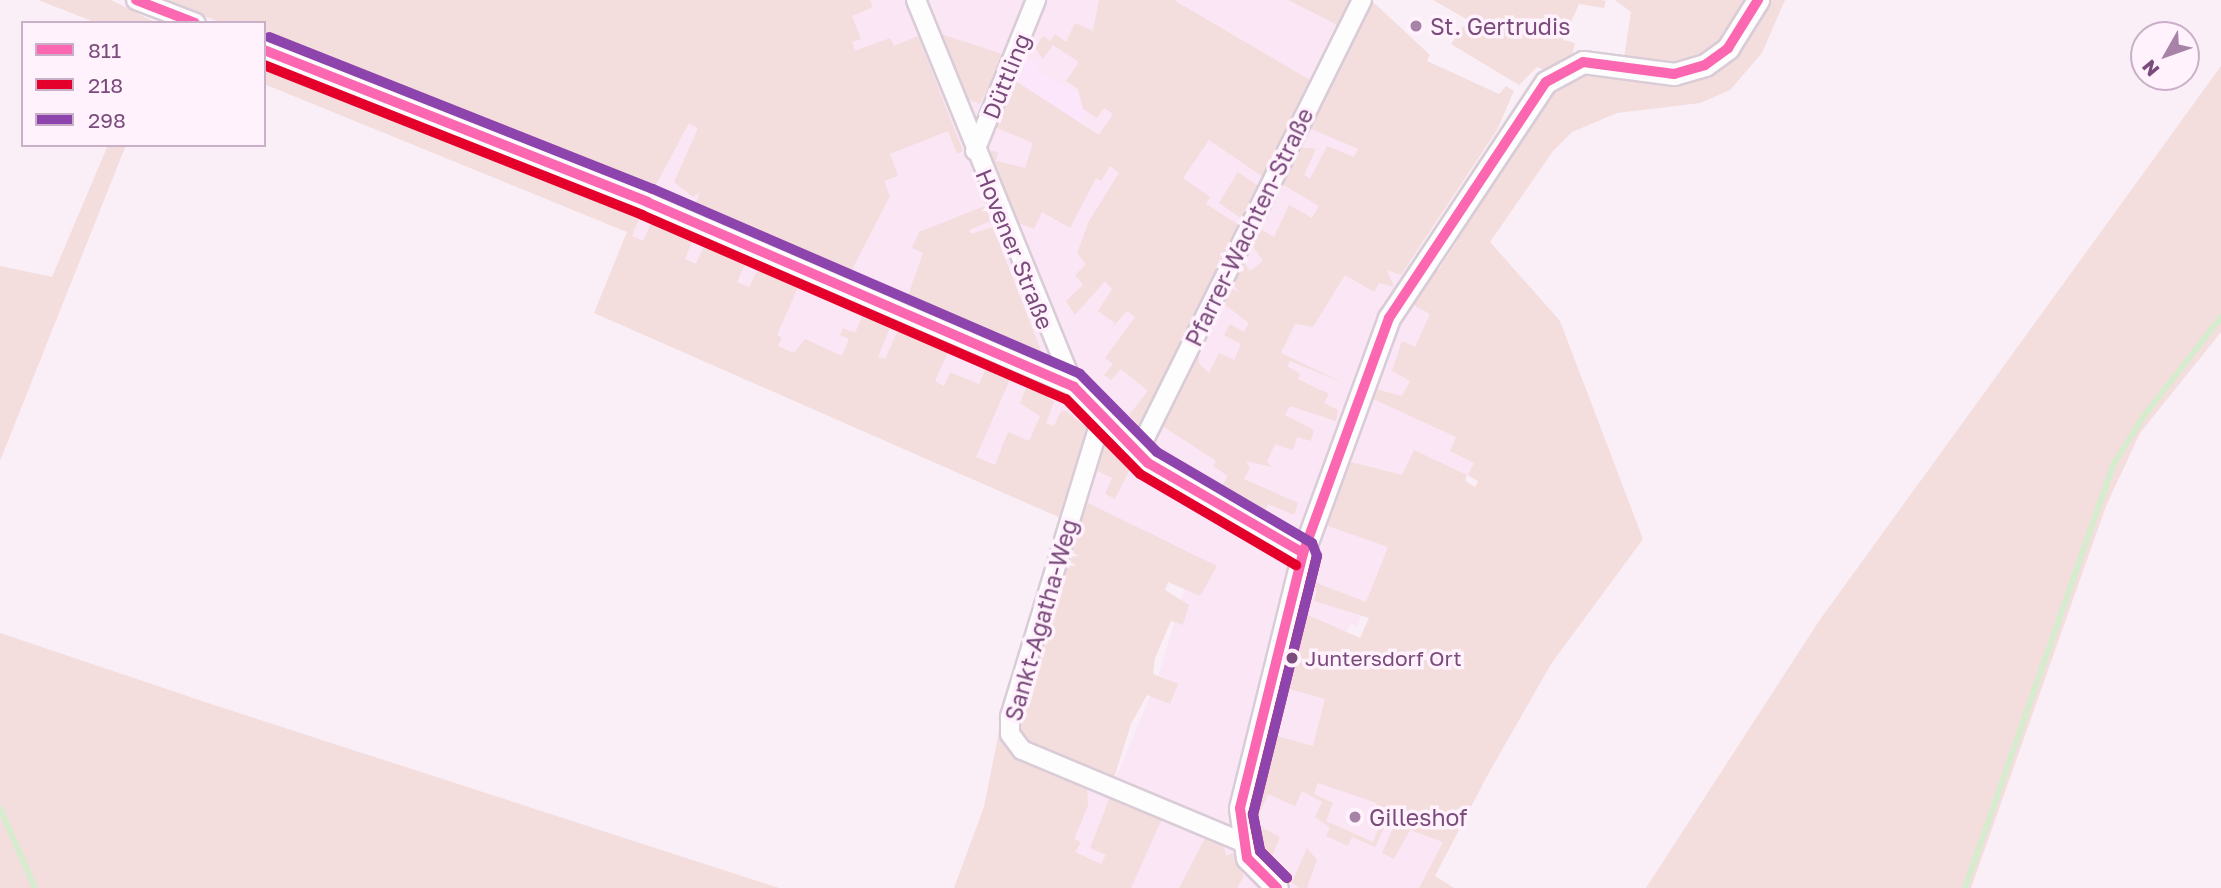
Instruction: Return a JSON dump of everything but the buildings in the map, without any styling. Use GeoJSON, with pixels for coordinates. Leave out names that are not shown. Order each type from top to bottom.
{"type":"FeatureCollection","features":[{"type":"Feature","properties":{"kind":"street"},"geometry":{"type":"LineString","coordinates":[[136,0],[191,21]]}},
{"type":"Feature","properties":{"kind":"street","name":"Hovener Straße"},"geometry":{"type":"LineString","coordinates":[[916,0],[975,151],[1074,387],[1101,419],[1137,454],[1303,553]]}},
{"type":"Feature","properties":{"kind":"street","name":"Düttling"},"geometry":{"type":"LineString","coordinates":[[975,151],[1036,0]]}},
{"type":"Feature","properties":{"kind":"street","name":"Pfarrer-Wachten-Straße"},"geometry":{"type":"LineString","coordinates":[[1137,454],[1362,0]]}},
{"type":"Feature","properties":{"kind":"street"},"geometry":{"type":"LineString","coordinates":[[1277,888],[1256,871],[1242,842],[1240,808],[1303,553],[1389,318],[1533,95],[1554,75],[1583,62],[1674,74],[1705,65],[1728,48],[1758,0]]}},
{"type":"Feature","properties":{"kind":"street"},"geometry":{"type":"LineString","coordinates":[[266,51],[647,202],[1074,387]]}},
{"type":"Feature","properties":{"kind":"street","name":"Sankt-Agatha-Weg"},"geometry":{"type":"LineString","coordinates":[[1101,419],[1010,717],[1010,734],[1022,750],[1242,842]]}},
{"type":"Feature","properties":{"kind":"shaded area"},"geometry":{"type":"Polygon","coordinates":[[[38,0],[111,0],[153,21],[92,21],[38,0]]]}},
{"type":"Feature","properties":{"kind":"shaded area"},"geometry":{"type":"Polygon","coordinates":[[[163,0],[870,0],[873,7],[852,16],[861,39],[852,42],[855,51],[890,38],[894,46],[918,36],[963,151],[957,154],[948,131],[890,154],[898,176],[884,181],[890,196],[847,279],[670,202],[673,194],[696,202],[700,192],[693,197],[674,182],[698,128],[689,123],[651,194],[266,40],[266,21],[217,21],[163,0]]]}},
{"type":"Feature","properties":{"kind":"shaded area"},"geometry":{"type":"Polygon","coordinates":[[[696,0],[1145,0],[1116,76],[1230,154],[1263,176],[1291,119],[1375,157],[1409,262],[1433,265],[1518,501],[1456,470],[1369,539],[1388,547],[1357,627],[1350,624],[1346,632],[1308,615],[1356,693],[1452,824],[1419,888],[1092,888],[1061,844],[1087,787],[1108,796],[1158,677],[1194,556],[1086,502],[1065,512],[599,310],[643,210],[736,27],[696,0]]]}},
{"type":"Feature","properties":{"kind":"shaded area"},"geometry":{"type":"Polygon","coordinates":[[[1099,0],[1174,0],[1310,80],[1263,177],[1209,140],[1183,178],[1210,197],[1206,204],[1239,225],[1140,427],[1129,415],[1148,391],[1121,369],[1111,380],[1104,375],[1113,364],[1105,358],[1135,317],[1127,311],[1108,332],[1115,323],[1098,311],[1112,289],[1105,281],[1075,315],[1066,301],[1083,285],[1075,275],[1086,264],[1077,253],[1089,221],[1119,173],[1110,166],[1101,181],[1096,178],[1070,228],[1042,212],[1034,229],[1016,222],[986,150],[998,152],[996,161],[1025,168],[1033,143],[995,127],[1014,80],[1099,135],[1113,114],[1104,108],[1097,118],[1083,109],[1078,89],[1066,81],[1079,62],[1053,45],[1043,59],[1035,48],[1043,36],[1050,41],[1055,34],[1066,42],[1075,23],[1093,31],[1099,0]]]}},
{"type":"Feature","properties":{"kind":"shaded area"},"geometry":{"type":"Polygon","coordinates":[[[1174,0],[1288,0],[1343,28],[1316,84],[1174,0]]]}},
{"type":"Feature","properties":{"kind":"shaded area"},"geometry":{"type":"Polygon","coordinates":[[[1288,0],[1357,0],[1343,28],[1288,0]]]}},
{"type":"Feature","properties":{"kind":"shaded area"},"geometry":{"type":"Polygon","coordinates":[[[1433,0],[1606,1],[1604,8],[1579,4],[1563,40],[1575,43],[1572,55],[1545,70],[1537,67],[1519,85],[1451,44],[1468,20],[1433,0]]]}},
{"type":"Feature","properties":{"kind":"shaded area"},"geometry":{"type":"Polygon","coordinates":[[[1615,0],[1749,0],[1710,54],[1678,66],[1624,58],[1631,12],[1615,0]]]}},
{"type":"Feature","properties":{"kind":"shaded area"},"geometry":{"type":"Polygon","coordinates":[[[1763,0],[1785,0],[1762,53],[1730,90],[1700,103],[1617,113],[1572,132],[1553,151],[1490,242],[1560,321],[1643,539],[1551,664],[1487,776],[1435,876],[1454,888],[1419,888],[1443,842],[1410,830],[1394,859],[1382,853],[1396,821],[1390,816],[1375,847],[1352,837],[1348,846],[1326,836],[1330,828],[1315,817],[1322,802],[1302,791],[1295,806],[1268,794],[1255,824],[1280,837],[1268,867],[1258,843],[1253,813],[1273,735],[1313,746],[1325,699],[1286,688],[1308,615],[1360,638],[1369,618],[1314,601],[1317,590],[1309,580],[1366,602],[1388,547],[1325,525],[1347,461],[1402,475],[1414,450],[1467,475],[1465,481],[1475,487],[1478,481],[1468,475],[1474,463],[1450,451],[1456,437],[1369,397],[1372,388],[1402,396],[1410,381],[1392,371],[1402,341],[1415,347],[1430,314],[1410,303],[1433,265],[1439,269],[1458,240],[1453,236],[1546,93],[1576,72],[1685,80],[1763,0]],[[1318,783],[1314,794],[1333,803],[1326,821],[1373,842],[1385,814],[1374,809],[1377,803],[1318,783]]]}},
{"type":"Feature","properties":{"kind":"shaded area"},"geometry":{"type":"Polygon","coordinates":[[[1372,1],[1430,55],[1427,61],[1499,94],[1506,86],[1514,91],[1497,130],[1401,275],[1387,270],[1394,287],[1379,283],[1374,292],[1345,275],[1313,327],[1295,324],[1281,353],[1346,384],[1290,361],[1287,366],[1300,374],[1298,379],[1329,394],[1324,403],[1338,410],[1336,421],[1290,406],[1285,415],[1314,430],[1311,441],[1297,437],[1293,450],[1275,444],[1267,462],[1272,467],[1246,461],[1250,468],[1244,479],[1298,503],[1294,515],[1268,504],[1262,516],[1219,491],[1228,476],[1213,466],[1216,461],[1161,425],[1199,346],[1199,364],[1209,373],[1219,353],[1234,360],[1241,344],[1224,335],[1230,324],[1244,332],[1249,323],[1221,302],[1229,285],[1240,294],[1231,281],[1242,259],[1250,271],[1263,261],[1250,242],[1257,227],[1274,237],[1289,205],[1312,218],[1319,206],[1280,183],[1297,147],[1316,149],[1304,175],[1310,179],[1327,146],[1354,157],[1358,149],[1307,127],[1372,1]]]}},
{"type":"Feature","properties":{"kind":"shaded area"},"geometry":{"type":"Polygon","coordinates":[[[941,34],[1005,55],[980,104],[967,99],[941,34]]]}},
{"type":"Feature","properties":{"kind":"shaded area"},"geometry":{"type":"Polygon","coordinates":[[[1024,55],[1039,65],[1036,71],[1081,96],[1085,111],[1079,122],[1014,80],[1024,55]]]}},
{"type":"Feature","properties":{"kind":"shaded area"},"geometry":{"type":"Polygon","coordinates":[[[266,61],[643,210],[632,236],[643,241],[652,221],[693,239],[685,259],[696,264],[705,244],[746,262],[737,282],[749,287],[759,267],[799,285],[777,335],[782,338],[778,346],[794,353],[805,339],[842,356],[849,339],[840,335],[843,328],[855,333],[864,313],[891,325],[878,357],[885,359],[899,328],[949,350],[935,381],[944,386],[950,372],[979,384],[987,366],[1011,377],[976,457],[995,465],[1008,432],[1029,441],[1040,416],[1020,403],[1029,380],[1054,402],[1046,423],[1054,426],[1061,411],[1066,411],[1132,465],[1115,499],[1105,494],[1112,478],[1095,470],[1086,502],[1217,566],[1200,596],[1168,582],[1165,590],[1189,605],[1183,625],[1171,621],[1155,658],[1153,674],[1178,684],[1170,704],[1147,695],[1131,724],[1108,797],[1087,788],[1088,806],[1074,839],[1081,842],[1075,852],[1101,864],[1106,855],[1090,848],[1110,797],[1162,819],[1131,888],[954,888],[984,807],[999,731],[1063,519],[594,313],[627,232],[266,85],[266,61]]]}},
{"type":"Feature","properties":{"kind":"shaded area"},"geometry":{"type":"Polygon","coordinates":[[[2221,66],[2221,332],[2140,433],[2106,506],[1971,888],[1646,888],[1819,621],[2221,66]]]}},
{"type":"Feature","properties":{"kind":"shaded area"},"geometry":{"type":"Polygon","coordinates":[[[107,147],[125,147],[0,461],[0,266],[52,277],[107,147]]]}},
{"type":"Feature","properties":{"kind":"shaded area"},"geometry":{"type":"Polygon","coordinates":[[[1238,172],[1258,186],[1242,219],[1219,203],[1238,172]]]}},
{"type":"Feature","properties":{"kind":"shaded area"},"geometry":{"type":"Polygon","coordinates":[[[985,206],[991,221],[969,230],[971,234],[993,227],[1041,351],[1032,359],[905,304],[923,253],[912,248],[919,232],[985,206]]]}},
{"type":"Feature","properties":{"kind":"shaded area"},"geometry":{"type":"Polygon","coordinates":[[[0,633],[214,705],[779,888],[0,888],[0,633]]]}},
{"type":"Feature","properties":{"kind":"shaded area"},"geometry":{"type":"Polygon","coordinates":[[[1205,838],[1224,846],[1226,856],[1233,853],[1244,876],[1237,888],[1179,888],[1205,838]]]}},
{"type":"Feature","properties":{"kind":"shaded area"},"geometry":{"type":"Polygon","coordinates":[[[1307,848],[1317,860],[1307,888],[1299,888],[1282,875],[1293,880],[1307,848]]]}},
{"type":"Feature","properties":{"kind":"waterway"},"geometry":{"type":"LineString","coordinates":[[1965,888],[2113,465],[2143,417],[2221,317]]}},
{"type":"Feature","properties":{"kind":"waterway"},"geometry":{"type":"LineString","coordinates":[[0,808],[35,888]]}},
{"type":"Feature","properties":{"kind":"transit line","name":"811"},"geometry":{"type":"LineString","coordinates":[[136,0],[190,21]]}},
{"type":"Feature","properties":{"kind":"transit line","name":"811"},"geometry":{"type":"LineString","coordinates":[[1277,888],[1247,858],[1240,808],[1303,553],[1389,318],[1546,82],[1583,62],[1674,74],[1705,65],[1728,48],[1758,0]]}},
{"type":"Feature","properties":{"kind":"transit line","name":"298"},"geometry":{"type":"LineString","coordinates":[[269,37],[653,189],[1080,374],[1157,452],[1312,543],[1317,556],[1253,814],[1260,851],[1287,878]]}},
{"type":"Feature","properties":{"kind":"transit line","name":"811"},"geometry":{"type":"LineString","coordinates":[[266,51],[647,202],[1074,387],[1148,463],[1303,553]]}},
{"type":"Feature","properties":{"kind":"transit line","name":"218"},"geometry":{"type":"LineString","coordinates":[[266,66],[642,215],[1066,399],[1140,474],[1296,565]]}},
{"type":"Feature","properties":{"kind":"transit line","name":"218"},"geometry":{"type":"LineString","coordinates":[[1287,878],[1260,851],[1253,814],[1317,556]]}},
{"type":"Feature","properties":{"kind":"place","name":"St. Gertrudis"},"geometry":{"type":"Point","coordinates":[1416,26]}},
{"type":"Feature","properties":{"kind":"place","name":"Juntersdorf Ort"},"geometry":{"type":"Point","coordinates":[1292,658]}},
{"type":"Feature","properties":{"kind":"place","name":"Gilleshof"},"geometry":{"type":"Point","coordinates":[1355,817]}}]}
